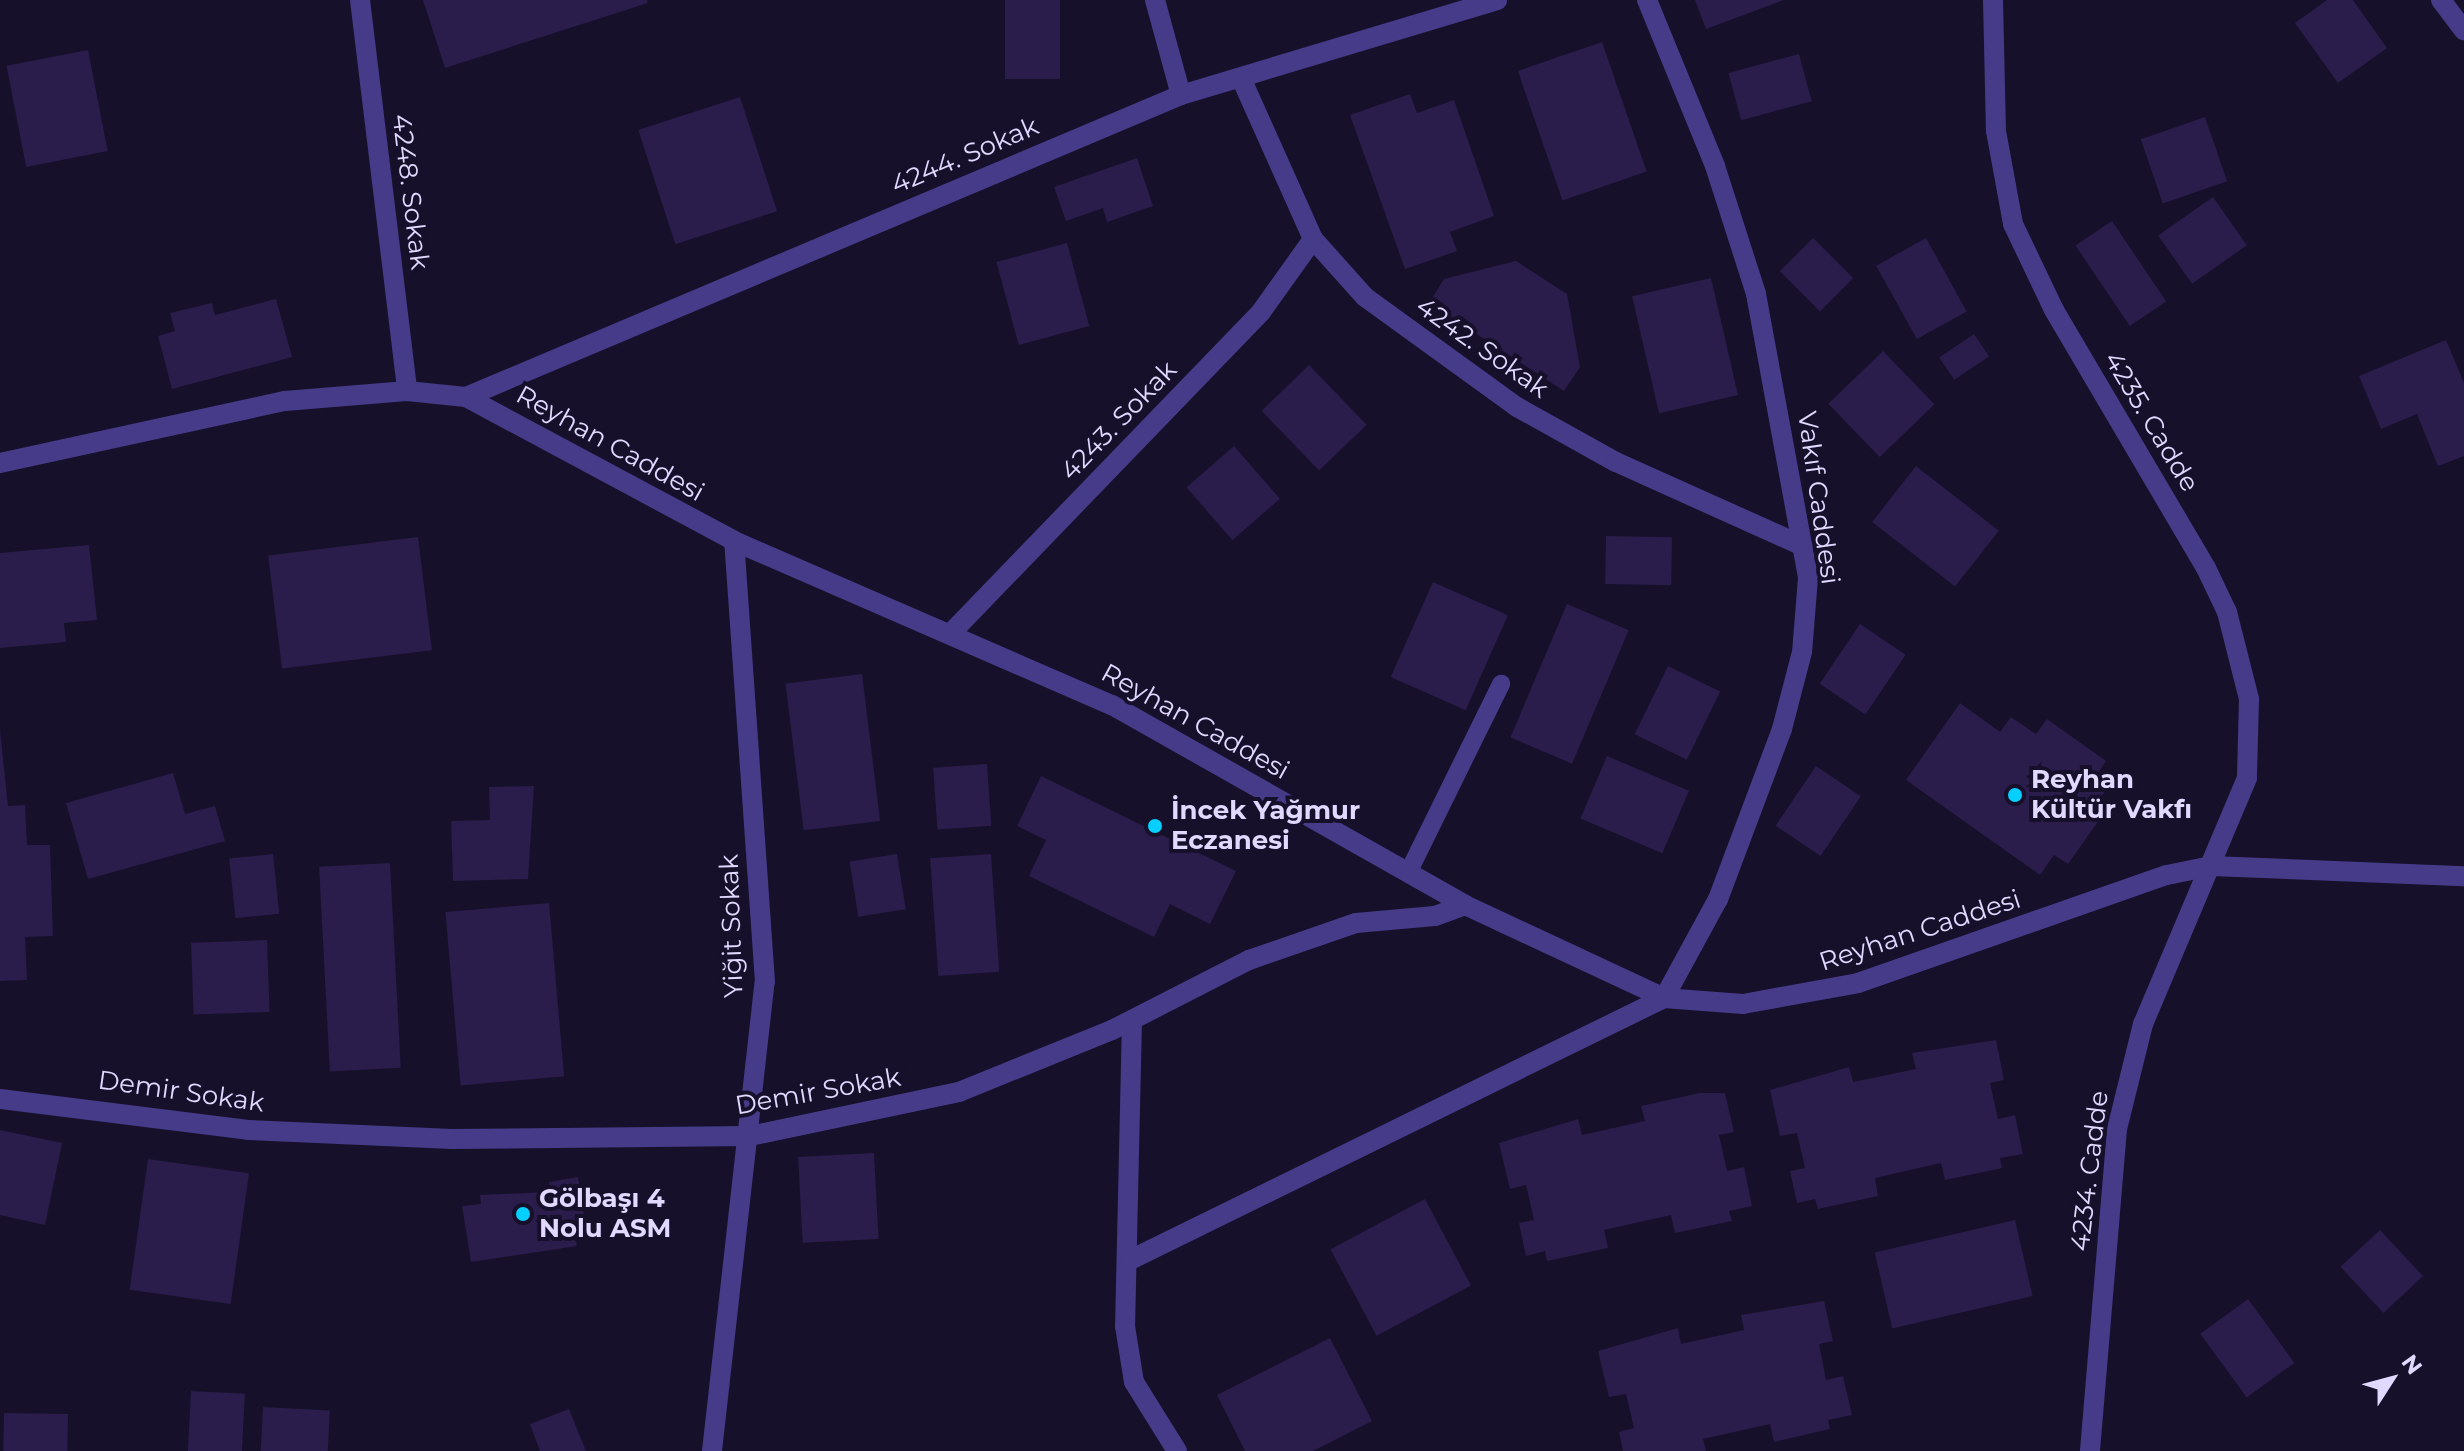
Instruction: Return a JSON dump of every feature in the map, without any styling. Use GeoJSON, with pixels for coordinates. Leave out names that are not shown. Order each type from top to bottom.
{"type":"FeatureCollection","features":[{"type":"Feature","properties":{"kind":"street","name":"4248. Sokak"},"geometry":{"type":"LineString","coordinates":[[360,0],[407,391]]}},
{"type":"Feature","properties":{"kind":"street"},"geometry":{"type":"LineString","coordinates":[[1155,0],[1181,95]]}},
{"type":"Feature","properties":{"kind":"street","name":"4244. Sokak"},"geometry":{"type":"LineString","coordinates":[[466,397],[1181,95],[1497,0]]}},
{"type":"Feature","properties":{"kind":"street","name":"Vakıf Caddesi"},"geometry":{"type":"LineString","coordinates":[[1647,0],[1715,166],[1756,294],[1803,546],[1807,617],[1782,729],[1718,899],[1664,998]]}},
{"type":"Feature","properties":{"kind":"street","name":"4235. Cadde"},"geometry":{"type":"LineString","coordinates":[[1993,0],[1996,131],[2013,224],[2054,310],[2206,568],[2241,658],[2251,739],[2247,778],[2211,866]]}},
{"type":"Feature","properties":{"kind":"street"},"geometry":{"type":"LineString","coordinates":[[2441,0],[2464,30]]}},
{"type":"Feature","properties":{"kind":"street","name":"4242. Sokak"},"geometry":{"type":"LineString","coordinates":[[1241,78],[1313,239],[1365,297],[1517,407],[1616,462],[1803,546]]}},
{"type":"Feature","properties":{"kind":"street","name":"4243. Sokak"},"geometry":{"type":"LineString","coordinates":[[953,631],[1261,312],[1313,239]]}},
{"type":"Feature","properties":{"kind":"street","name":"Reyhan Caddesi"},"geometry":{"type":"LineString","coordinates":[[0,463],[211,413],[407,391],[466,397],[734,541],[953,631],[1167,734],[1465,905],[1664,998],[1743,1004],[1858,983],[2140,884],[2211,866],[2464,876]]}},
{"type":"Feature","properties":{"kind":"street","name":"Yiğit Sokak"},"geometry":{"type":"LineString","coordinates":[[712,1451],[765,982],[734,541]]}},
{"type":"Feature","properties":{"kind":"street","name":"4234. Cadde"},"geometry":{"type":"LineString","coordinates":[[2090,1451],[2117,1129],[2143,1024],[2211,866]]}},
{"type":"Feature","properties":{"kind":"street","name":"Demir Sokak"},"geometry":{"type":"LineString","coordinates":[[0,1099],[279,1131],[452,1139],[750,1136],[959,1092],[1132,1020],[1249,960],[1356,923],[1435,916],[1465,905]]}},
{"type":"Feature","properties":{"kind":"street"},"geometry":{"type":"LineString","coordinates":[[1130,1260],[1664,998]]}},
{"type":"Feature","properties":{"kind":"street"},"geometry":{"type":"LineString","coordinates":[[1132,1020],[1130,1260],[1125,1326],[1134,1382],[1177,1451]]}},
{"type":"Feature","properties":{"kind":"lane"},"geometry":{"type":"LineString","coordinates":[[1408,873],[1501,684]]}},
{"type":"Feature","properties":{"kind":"building"},"geometry":{"type":"Polygon","coordinates":[[[423,0],[647,0],[648,3],[445,68],[423,0]]]}},
{"type":"Feature","properties":{"kind":"building"},"geometry":{"type":"Polygon","coordinates":[[[1005,0],[1060,0],[1060,79],[1005,79],[1005,0]]]}},
{"type":"Feature","properties":{"kind":"building"},"geometry":{"type":"Polygon","coordinates":[[[1695,0],[1784,0],[1706,29],[1695,0]]]}},
{"type":"Feature","properties":{"kind":"building"},"geometry":{"type":"Polygon","coordinates":[[[2327,0],[2353,0],[2387,48],[2338,83],[2295,23],[2327,0]]]}},
{"type":"Feature","properties":{"kind":"building"},"geometry":{"type":"Polygon","coordinates":[[[1602,42],[1647,172],[1562,201],[1518,71],[1602,42]]]}},
{"type":"Feature","properties":{"kind":"building"},"geometry":{"type":"Polygon","coordinates":[[[88,50],[108,151],[26,167],[7,66],[88,50]]]}},
{"type":"Feature","properties":{"kind":"building"},"geometry":{"type":"Polygon","coordinates":[[[1799,54],[1812,101],[1741,120],[1728,73],[1799,54]]]}},
{"type":"Feature","properties":{"kind":"building"},"geometry":{"type":"Polygon","coordinates":[[[1410,94],[1417,113],[1454,100],[1494,216],[1450,232],[1457,251],[1405,269],[1350,115],[1410,94]]]}},
{"type":"Feature","properties":{"kind":"building"},"geometry":{"type":"Polygon","coordinates":[[[740,97],[777,211],[675,244],[638,130],[740,97]]]}},
{"type":"Feature","properties":{"kind":"building"},"geometry":{"type":"Polygon","coordinates":[[[2205,117],[2227,181],[2163,203],[2141,139],[2205,117]]]}},
{"type":"Feature","properties":{"kind":"building"},"geometry":{"type":"Polygon","coordinates":[[[1137,158],[1153,206],[1107,222],[1103,208],[1066,221],[1054,187],[1137,158]]]}},
{"type":"Feature","properties":{"kind":"building"},"geometry":{"type":"Polygon","coordinates":[[[2213,197],[2247,245],[2192,284],[2158,235],[2213,197]]]}},
{"type":"Feature","properties":{"kind":"building"},"geometry":{"type":"Polygon","coordinates":[[[2112,221],[2166,301],[2130,326],[2076,246],[2112,221]]]}},
{"type":"Feature","properties":{"kind":"building"},"geometry":{"type":"Polygon","coordinates":[[[1813,238],[1853,278],[1820,312],[1780,271],[1813,238]]]}},
{"type":"Feature","properties":{"kind":"building"},"geometry":{"type":"Polygon","coordinates":[[[1926,238],[1967,311],[1917,339],[1876,266],[1926,238]]]}},
{"type":"Feature","properties":{"kind":"building"},"geometry":{"type":"Polygon","coordinates":[[[1067,243],[1089,326],[1019,345],[996,262],[1067,243]]]}},
{"type":"Feature","properties":{"kind":"building"},"geometry":{"type":"Polygon","coordinates":[[[1516,261],[1567,294],[1580,367],[1564,391],[1429,303],[1444,279],[1516,261]]]}},
{"type":"Feature","properties":{"kind":"building"},"geometry":{"type":"Polygon","coordinates":[[[1711,278],[1738,395],[1659,413],[1632,296],[1711,278]]]}},
{"type":"Feature","properties":{"kind":"building"},"geometry":{"type":"Polygon","coordinates":[[[276,299],[292,357],[172,389],[158,336],[175,331],[170,313],[212,303],[215,315],[276,299]]]}},
{"type":"Feature","properties":{"kind":"building"},"geometry":{"type":"Polygon","coordinates":[[[1974,334],[1989,356],[1954,380],[1939,357],[1974,334]]]}},
{"type":"Feature","properties":{"kind":"building"},"geometry":{"type":"Polygon","coordinates":[[[2446,340],[2464,383],[2464,456],[2438,466],[2417,414],[2381,429],[2359,376],[2446,340]]]}},
{"type":"Feature","properties":{"kind":"building"},"geometry":{"type":"Polygon","coordinates":[[[1883,351],[1934,404],[1880,457],[1828,404],[1883,351]]]}},
{"type":"Feature","properties":{"kind":"building"},"geometry":{"type":"Polygon","coordinates":[[[1309,365],[1367,425],[1319,471],[1262,411],[1309,365]]]}},
{"type":"Feature","properties":{"kind":"building"},"geometry":{"type":"Polygon","coordinates":[[[1234,446],[1280,499],[1232,540],[1186,487],[1234,446]]]}},
{"type":"Feature","properties":{"kind":"building"},"geometry":{"type":"Polygon","coordinates":[[[1916,466],[1999,531],[1955,587],[1872,522],[1916,466]]]}},
{"type":"Feature","properties":{"kind":"building"},"geometry":{"type":"Polygon","coordinates":[[[1606,536],[1672,537],[1671,585],[1605,584],[1606,536]]]}},
{"type":"Feature","properties":{"kind":"building"},"geometry":{"type":"Polygon","coordinates":[[[418,537],[432,650],[282,669],[268,555],[418,537]]]}},
{"type":"Feature","properties":{"kind":"building"},"geometry":{"type":"Polygon","coordinates":[[[89,545],[97,620],[64,623],[66,642],[0,648],[0,553],[89,545]]]}},
{"type":"Feature","properties":{"kind":"building"},"geometry":{"type":"Polygon","coordinates":[[[1433,582],[1508,615],[1466,710],[1391,677],[1433,582]]]}},
{"type":"Feature","properties":{"kind":"building"},"geometry":{"type":"Polygon","coordinates":[[[1567,604],[1629,630],[1572,764],[1510,737],[1567,604]]]}},
{"type":"Feature","properties":{"kind":"building"},"geometry":{"type":"Polygon","coordinates":[[[1860,624],[1906,655],[1865,714],[1820,684],[1860,624]]]}},
{"type":"Feature","properties":{"kind":"building"},"geometry":{"type":"Polygon","coordinates":[[[1668,666],[1720,691],[1687,760],[1635,734],[1668,666]]]}},
{"type":"Feature","properties":{"kind":"building"},"geometry":{"type":"Polygon","coordinates":[[[862,674],[880,821],[804,830],[786,683],[862,674]]]}},
{"type":"Feature","properties":{"kind":"building","name":"Reyhan Kültür Vakfı"},"geometry":{"type":"Polygon","coordinates":[[[1960,703],[2000,732],[2011,717],[2036,734],[2047,719],[2106,761],[2098,773],[2111,783],[2094,807],[2104,813],[2068,864],[2054,855],[2040,875],[1906,780],[1960,703]]]}},
{"type":"Feature","properties":{"kind":"building"},"geometry":{"type":"Polygon","coordinates":[[[0,730],[8,806],[25,805],[27,845],[50,845],[53,936],[25,937],[27,980],[0,981],[0,730]]]}},
{"type":"Feature","properties":{"kind":"building"},"geometry":{"type":"Polygon","coordinates":[[[1607,756],[1689,791],[1662,853],[1580,819],[1607,756]]]}},
{"type":"Feature","properties":{"kind":"building"},"geometry":{"type":"Polygon","coordinates":[[[987,764],[991,826],[937,830],[933,768],[987,764]]]}},
{"type":"Feature","properties":{"kind":"building"},"geometry":{"type":"Polygon","coordinates":[[[1816,766],[1861,796],[1821,856],[1776,826],[1816,766]]]}},
{"type":"Feature","properties":{"kind":"building"},"geometry":{"type":"Polygon","coordinates":[[[173,773],[185,814],[215,806],[225,841],[88,879],[66,803],[173,773]]]}},
{"type":"Feature","properties":{"kind":"building"},"geometry":{"type":"Polygon","coordinates":[[[1041,776],[1236,871],[1210,924],[1170,904],[1154,937],[1029,876],[1046,840],[1017,826],[1041,776]]]}},
{"type":"Feature","properties":{"kind":"building"},"geometry":{"type":"Polygon","coordinates":[[[534,786],[528,879],[453,881],[451,821],[490,820],[489,787],[534,786]]]}},
{"type":"Feature","properties":{"kind":"building"},"geometry":{"type":"Polygon","coordinates":[[[273,854],[279,914],[236,918],[229,859],[273,854]]]}},
{"type":"Feature","properties":{"kind":"building"},"geometry":{"type":"Polygon","coordinates":[[[897,854],[906,909],[858,917],[850,862],[897,854]]]}},
{"type":"Feature","properties":{"kind":"building"},"geometry":{"type":"Polygon","coordinates":[[[991,854],[999,972],[938,976],[930,858],[991,854]]]}},
{"type":"Feature","properties":{"kind":"building"},"geometry":{"type":"Polygon","coordinates":[[[390,863],[401,1068],[330,1071],[319,867],[390,863]]]}},
{"type":"Feature","properties":{"kind":"building"},"geometry":{"type":"Polygon","coordinates":[[[549,903],[564,1076],[461,1085],[445,912],[549,903]]]}},
{"type":"Feature","properties":{"kind":"building"},"geometry":{"type":"Polygon","coordinates":[[[267,940],[270,1012],[194,1015],[191,943],[267,940]]]}},
{"type":"Feature","properties":{"kind":"building"},"geometry":{"type":"Polygon","coordinates":[[[1996,1040],[2004,1080],[1990,1083],[1998,1119],[2015,1115],[2023,1154],[2000,1158],[2002,1168],[1945,1180],[1941,1163],[1875,1178],[1878,1196],[1818,1209],[1815,1199],[1797,1203],[1790,1171],[1805,1168],[1797,1133],[1780,1136],[1770,1090],[1849,1067],[1853,1082],[1916,1069],[1912,1053],[1996,1040]]]}},
{"type":"Feature","properties":{"kind":"building"},"geometry":{"type":"Polygon","coordinates":[[[1700,1093],[1725,1093],[1734,1132],[1719,1135],[1727,1171],[1744,1167],[1752,1206],[1729,1211],[1732,1221],[1675,1233],[1671,1215],[1604,1230],[1608,1248],[1547,1261],[1545,1251],[1526,1256],[1519,1223],[1534,1220],[1526,1185],[1510,1189],[1499,1143],[1578,1119],[1582,1135],[1645,1121],[1641,1106],[1700,1093]]]}},
{"type":"Feature","properties":{"kind":"building"},"geometry":{"type":"Polygon","coordinates":[[[0,1130],[62,1143],[45,1225],[0,1215],[0,1130]]]}},
{"type":"Feature","properties":{"kind":"building"},"geometry":{"type":"Polygon","coordinates":[[[874,1153],[879,1239],[803,1243],[798,1157],[874,1153]]]}},
{"type":"Feature","properties":{"kind":"building"},"geometry":{"type":"Polygon","coordinates":[[[148,1159],[249,1173],[231,1304],[130,1290],[148,1159]]]}},
{"type":"Feature","properties":{"kind":"building","name":"Gölbaşı 4 Nolu ASM"},"geometry":{"type":"Polygon","coordinates":[[[578,1177],[585,1222],[573,1224],[577,1246],[471,1262],[462,1206],[481,1204],[480,1195],[550,1192],[549,1182],[578,1177]]]}},
{"type":"Feature","properties":{"kind":"building"},"geometry":{"type":"Polygon","coordinates":[[[1425,1199],[1471,1286],[1377,1336],[1331,1249],[1425,1199]]]}},
{"type":"Feature","properties":{"kind":"building"},"geometry":{"type":"Polygon","coordinates":[[[2015,1220],[2033,1296],[1892,1328],[1875,1252],[2015,1220]]]}},
{"type":"Feature","properties":{"kind":"building"},"geometry":{"type":"Polygon","coordinates":[[[2380,1230],[2423,1276],[2383,1313],[2341,1267],[2380,1230]]]}},
{"type":"Feature","properties":{"kind":"building"},"geometry":{"type":"Polygon","coordinates":[[[2248,1299],[2294,1363],[2247,1398],[2200,1334],[2248,1299]]]}},
{"type":"Feature","properties":{"kind":"building"},"geometry":{"type":"Polygon","coordinates":[[[1824,1301],[1833,1341],[1819,1344],[1826,1380],[1843,1376],[1852,1415],[1828,1420],[1830,1429],[1774,1442],[1770,1424],[1703,1439],[1706,1451],[1623,1451],[1619,1432],[1634,1428],[1626,1394],[1609,1397],[1598,1351],[1678,1328],[1681,1344],[1744,1330],[1741,1315],[1824,1301]]]}},
{"type":"Feature","properties":{"kind":"building"},"geometry":{"type":"Polygon","coordinates":[[[1330,1338],[1372,1421],[1313,1451],[1245,1451],[1217,1395],[1330,1338]]]}},
{"type":"Feature","properties":{"kind":"building"},"geometry":{"type":"Polygon","coordinates":[[[191,1391],[245,1394],[242,1451],[188,1451],[191,1391]]]}},
{"type":"Feature","properties":{"kind":"building"},"geometry":{"type":"Polygon","coordinates":[[[263,1407],[330,1411],[328,1451],[261,1451],[263,1407]]]}},
{"type":"Feature","properties":{"kind":"building"},"geometry":{"type":"Polygon","coordinates":[[[569,1409],[586,1451],[540,1451],[530,1424],[569,1409]]]}},
{"type":"Feature","properties":{"kind":"building"},"geometry":{"type":"Polygon","coordinates":[[[4,1413],[68,1414],[67,1451],[3,1451],[4,1413]]]}},
{"type":"Feature","properties":{"kind":"place","name":"Reyhan Kültür Vakfı"},"geometry":{"type":"Point","coordinates":[2015,795]}},
{"type":"Feature","properties":{"kind":"place","name":"İncek Yağmur Eczanesi"},"geometry":{"type":"Point","coordinates":[1155,826]}},
{"type":"Feature","properties":{"kind":"place","name":"Gölbaşı 4 Nolu ASM"},"geometry":{"type":"Point","coordinates":[523,1214]}}]}
